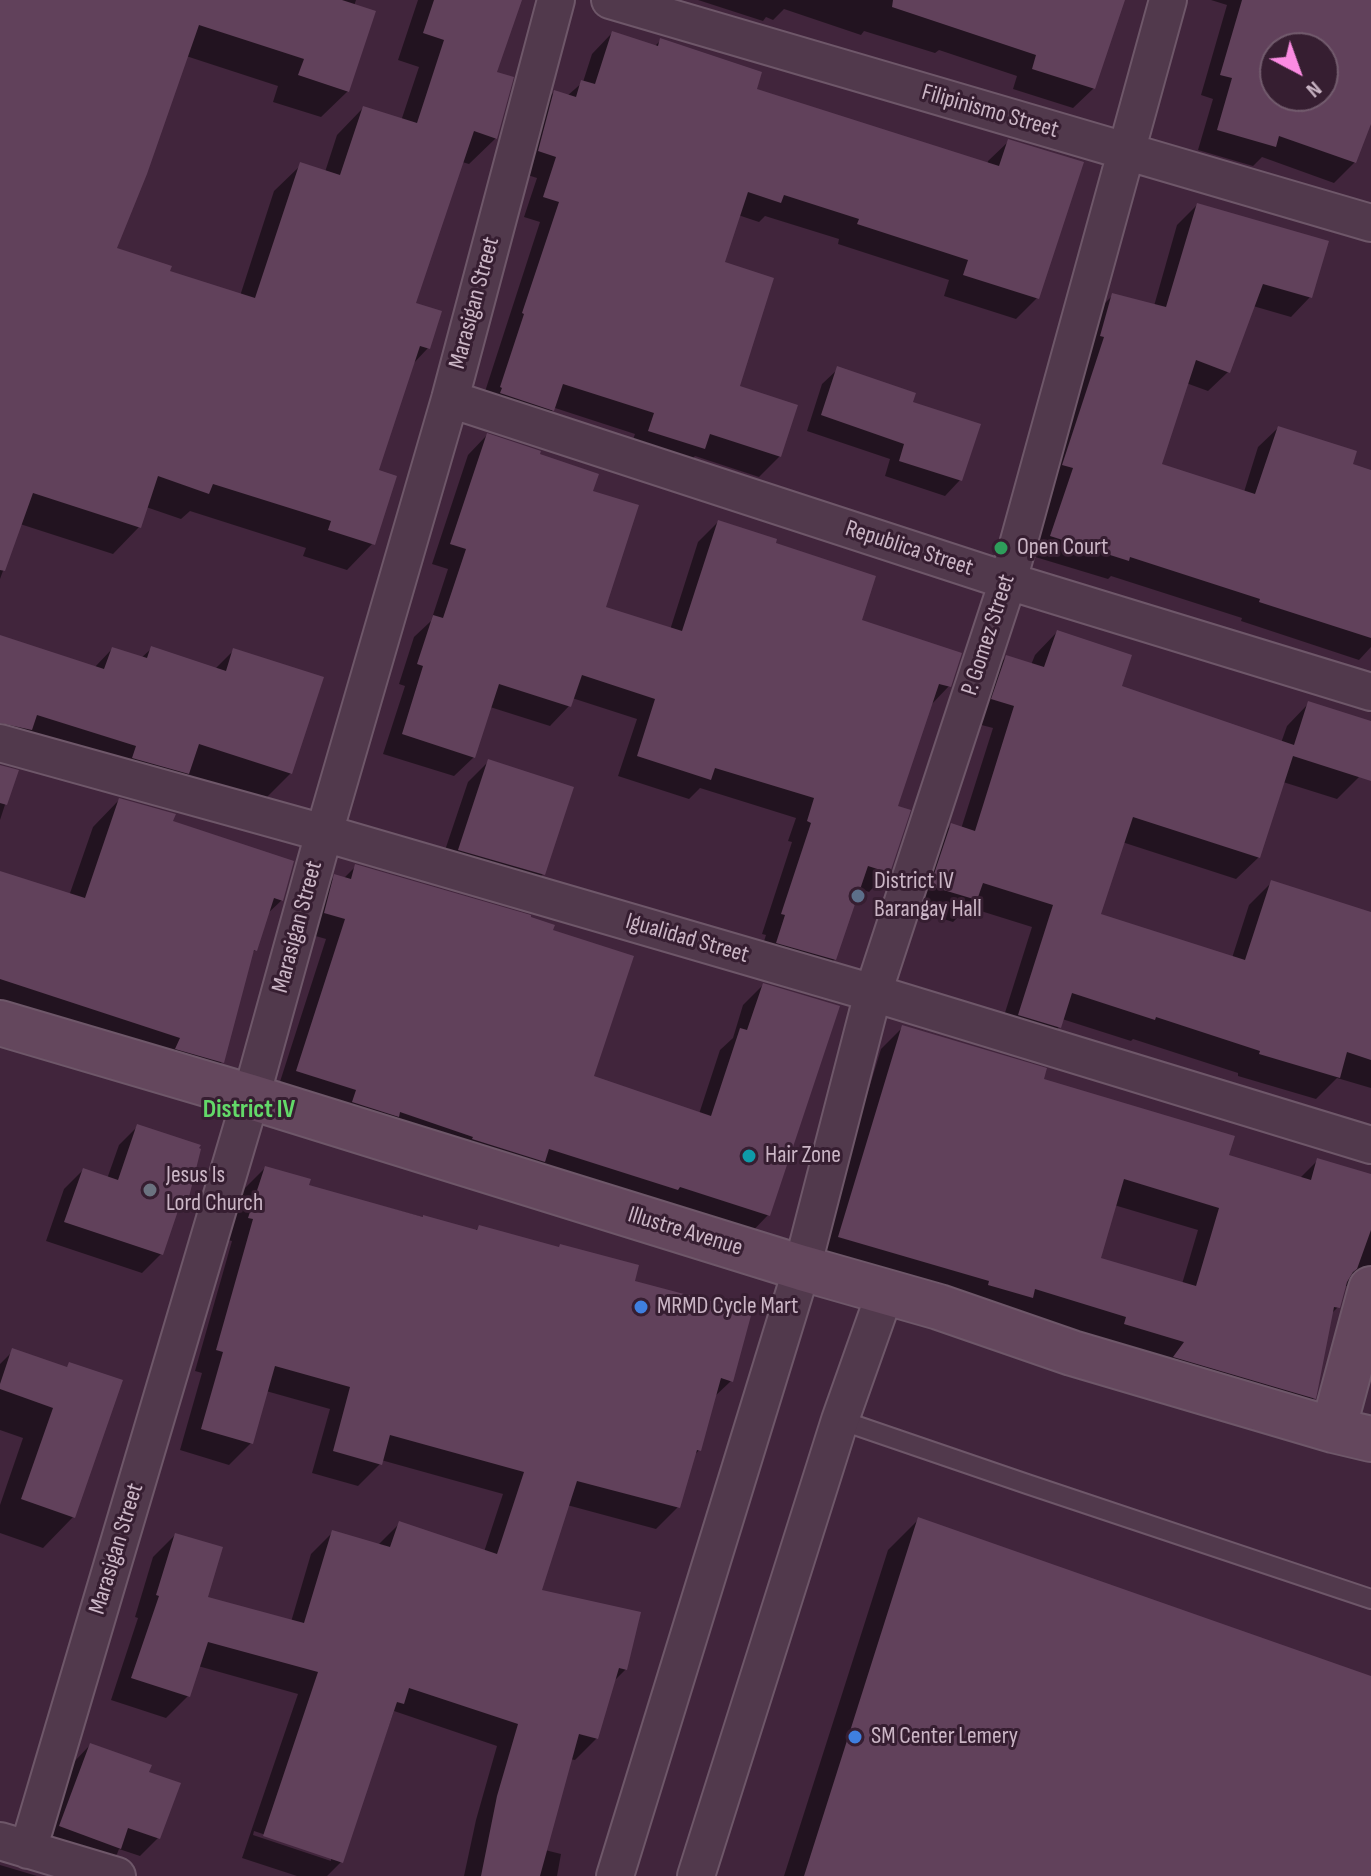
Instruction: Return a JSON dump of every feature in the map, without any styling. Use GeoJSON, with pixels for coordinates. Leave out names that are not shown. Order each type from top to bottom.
{"type":"FeatureCollection","features":[{"type":"Feature","properties":{"kind":"main road","name":"Illustre Avenue"},"geometry":{"type":"LineString","coordinates":[[0,1023],[939,1307],[1072,1353],[1352,1435]]}},
{"type":"Feature","properties":{"kind":"main road"},"geometry":{"type":"LineString","coordinates":[[1352,1435],[1371,1289]]}},
{"type":"Feature","properties":{"kind":"street","name":"Marasigan Street"},"geometry":{"type":"LineString","coordinates":[[14,1845],[251,1097],[450,399],[556,0]]}},
{"type":"Feature","properties":{"kind":"street","name":"Filipinismo Street"},"geometry":{"type":"LineString","coordinates":[[610,0],[1371,223]]}},
{"type":"Feature","properties":{"kind":"street","name":"P. Gomez Street"},"geometry":{"type":"LineString","coordinates":[[615,1876],[802,1268],[873,993],[1008,581],[1168,0]]}},
{"type":"Feature","properties":{"kind":"street","name":"Republica Street"},"geometry":{"type":"LineString","coordinates":[[450,399],[1008,581],[1371,692]]}},
{"type":"Feature","properties":{"kind":"street","name":"Igualidad Street"},"geometry":{"type":"LineString","coordinates":[[0,743],[324,833],[873,993],[1371,1145]]}},
{"type":"Feature","properties":{"kind":"street"},"geometry":{"type":"LineString","coordinates":[[696,1876],[840,1420],[885,1293]]}},
{"type":"Feature","properties":{"kind":"street"},"geometry":{"type":"LineString","coordinates":[[14,1845],[72,1870],[117,1876]]}},
{"type":"Feature","properties":{"kind":"lane"},"geometry":{"type":"LineString","coordinates":[[840,1420],[1371,1599]]}},
{"type":"Feature","properties":{"kind":"building"},"geometry":{"type":"Polygon","coordinates":[[[0,0],[342,0],[376,11],[349,92],[298,75],[304,59],[199,25],[147,174],[117,248],[172,266],[170,271],[255,298],[300,162],[340,175],[363,106],[417,123],[444,40],[423,33],[434,0],[522,0],[497,72],[514,77],[497,139],[474,131],[416,303],[442,311],[430,349],[420,346],[379,470],[397,476],[375,545],[328,530],[331,521],[213,484],[209,494],[158,476],[141,528],[33,493],[5,571],[0,570],[0,0]]]}},
{"type":"Feature","properties":{"kind":"building"},"geometry":{"type":"Polygon","coordinates":[[[893,0],[1125,0],[1095,89],[1032,69],[1036,55],[892,7],[893,0]]]}},
{"type":"Feature","properties":{"kind":"building"},"geometry":{"type":"Polygon","coordinates":[[[1242,0],[1371,0],[1371,124],[1356,163],[1279,136],[1276,147],[1217,130],[1232,78],[1220,75],[1242,0]]]}},
{"type":"Feature","properties":{"kind":"building"},"geometry":{"type":"Polygon","coordinates":[[[612,31],[658,46],[660,38],[762,72],[757,89],[999,166],[1008,139],[1084,162],[1039,299],[963,275],[968,260],[857,224],[859,219],[784,195],[781,203],[748,192],[725,262],[774,278],[740,386],[798,405],[781,457],[710,434],[705,449],[648,431],[654,413],[563,384],[554,411],[500,393],[522,313],[559,202],[543,197],[556,157],[538,151],[554,90],[576,97],[581,80],[595,84],[612,31]]]}},
{"type":"Feature","properties":{"kind":"building"},"geometry":{"type":"Polygon","coordinates":[[[1197,203],[1329,241],[1312,298],[1263,284],[1230,373],[1196,360],[1162,464],[1255,494],[1278,426],[1357,451],[1353,464],[1371,470],[1371,638],[1130,557],[1129,561],[1050,536],[1073,468],[1062,465],[1104,337],[1100,336],[1112,293],[1166,307],[1197,203]]]}},
{"type":"Feature","properties":{"kind":"building"},"geometry":{"type":"Polygon","coordinates":[[[837,366],[916,393],[913,402],[981,424],[962,481],[899,461],[904,444],[821,415],[837,366]]]}},
{"type":"Feature","properties":{"kind":"building"},"geometry":{"type":"Polygon","coordinates":[[[487,433],[599,474],[593,491],[639,505],[606,607],[682,631],[718,520],[876,576],[862,620],[962,653],[951,687],[939,684],[898,806],[911,810],[890,873],[868,866],[836,960],[776,943],[785,915],[781,914],[811,823],[807,821],[814,798],[715,768],[711,780],[637,756],[655,699],[582,675],[571,707],[499,684],[475,758],[402,734],[423,666],[417,664],[433,615],[443,618],[466,549],[450,544],[487,433]]]}},
{"type":"Feature","properties":{"kind":"building"},"geometry":{"type":"Polygon","coordinates":[[[1057,630],[1132,655],[1122,686],[1294,745],[1308,701],[1371,721],[1371,781],[1293,756],[1260,858],[1133,817],[1101,914],[1245,960],[1271,880],[1371,912],[1371,1060],[1347,1052],[1340,1078],[1259,1054],[1260,1051],[1156,1017],[1155,1020],[1072,993],[1061,1028],[1018,1015],[1053,905],[983,883],[977,900],[930,886],[951,823],[975,831],[1014,706],[991,699],[1006,655],[1044,667],[1057,630]]]}},
{"type":"Feature","properties":{"kind":"building"},"geometry":{"type":"Polygon","coordinates":[[[0,635],[104,669],[112,647],[147,658],[151,646],[226,671],[233,648],[324,677],[292,774],[199,744],[189,774],[132,758],[136,746],[37,715],[32,730],[0,723],[0,635]]]}},
{"type":"Feature","properties":{"kind":"building"},"geometry":{"type":"Polygon","coordinates":[[[488,759],[574,787],[545,875],[458,850],[488,759]]]}},
{"type":"Feature","properties":{"kind":"building"},"geometry":{"type":"Polygon","coordinates":[[[0,765],[19,770],[7,805],[0,803],[0,765]]]}},
{"type":"Feature","properties":{"kind":"building"},"geometry":{"type":"Polygon","coordinates":[[[119,798],[176,814],[173,821],[294,861],[283,901],[274,898],[257,951],[254,950],[224,1063],[175,1049],[180,1038],[0,979],[0,871],[85,898],[119,798]]]}},
{"type":"Feature","properties":{"kind":"building"},"geometry":{"type":"Polygon","coordinates":[[[355,864],[531,915],[555,925],[553,930],[634,956],[594,1076],[711,1116],[740,1028],[747,1030],[763,983],[840,1006],[770,1216],[549,1149],[545,1162],[400,1112],[399,1117],[352,1102],[356,1090],[296,1071],[345,919],[324,913],[334,874],[351,879],[355,864]]]}},
{"type":"Feature","properties":{"kind":"building"},"geometry":{"type":"Polygon","coordinates":[[[902,1025],[1047,1068],[1044,1079],[1235,1136],[1229,1155],[1311,1180],[1317,1158],[1371,1174],[1371,1230],[1357,1269],[1347,1282],[1340,1308],[1334,1307],[1316,1399],[1173,1357],[1184,1342],[1124,1324],[1126,1317],[1035,1289],[1033,1298],[988,1285],[989,1281],[838,1237],[902,1025]],[[1124,1179],[1101,1258],[1196,1286],[1219,1208],[1124,1179]]]}},
{"type":"Feature","properties":{"kind":"building","name":"Jesus Is Lord Church"},"geometry":{"type":"Polygon","coordinates":[[[137,1124],[201,1145],[188,1201],[182,1199],[163,1255],[64,1222],[83,1168],[118,1180],[137,1124]]]}},
{"type":"Feature","properties":{"kind":"building"},"geometry":{"type":"Polygon","coordinates":[[[265,1166],[311,1179],[309,1185],[423,1217],[477,1230],[479,1225],[639,1265],[635,1281],[752,1312],[733,1382],[721,1378],[701,1451],[697,1450],[680,1508],[577,1481],[542,1590],[641,1612],[627,1670],[619,1668],[598,1739],[579,1734],[540,1876],[481,1876],[497,1796],[518,1724],[409,1688],[404,1704],[397,1702],[343,1863],[263,1836],[318,1672],[208,1642],[190,1697],[131,1678],[159,1596],[156,1595],[175,1533],[223,1547],[208,1597],[304,1623],[332,1530],[390,1547],[399,1521],[497,1554],[524,1472],[390,1435],[382,1465],[333,1451],[350,1387],[275,1366],[253,1444],[201,1429],[223,1352],[216,1350],[253,1219],[248,1218],[265,1166]]]}},
{"type":"Feature","properties":{"kind":"building"},"geometry":{"type":"Polygon","coordinates":[[[12,1348],[67,1367],[69,1362],[123,1380],[75,1518],[21,1499],[53,1408],[0,1389],[12,1348]]]}},
{"type":"Feature","properties":{"kind":"building"},"geometry":{"type":"Polygon","coordinates":[[[918,1517],[1371,1676],[1371,1876],[804,1876],[918,1517]]]}},
{"type":"Feature","properties":{"kind":"building"},"geometry":{"type":"Polygon","coordinates":[[[90,1743],[152,1765],[149,1772],[181,1783],[160,1839],[128,1828],[121,1849],[59,1826],[90,1743]]]}},
{"type":"Feature","properties":{"kind":"place","name":"Open Court"},"geometry":{"type":"Point","coordinates":[1001,548]}},
{"type":"Feature","properties":{"kind":"place","name":"District IV Barangay Hall"},"geometry":{"type":"Point","coordinates":[858,896]}},
{"type":"Feature","properties":{"kind":"place","name":"Hair Zone"},"geometry":{"type":"Point","coordinates":[749,1156]}},
{"type":"Feature","properties":{"kind":"place","name":"Jesus Is Lord Church"},"geometry":{"type":"Point","coordinates":[150,1190]}},
{"type":"Feature","properties":{"kind":"place","name":"MRMD Cycle Mart"},"geometry":{"type":"Point","coordinates":[641,1307]}},
{"type":"Feature","properties":{"kind":"place","name":"SM Center Lemery"},"geometry":{"type":"Point","coordinates":[855,1737]}},
{"type":"Feature","properties":{"kind":"district","name":"District IV"},"geometry":{"type":"Point","coordinates":[249,1110]}}]}
